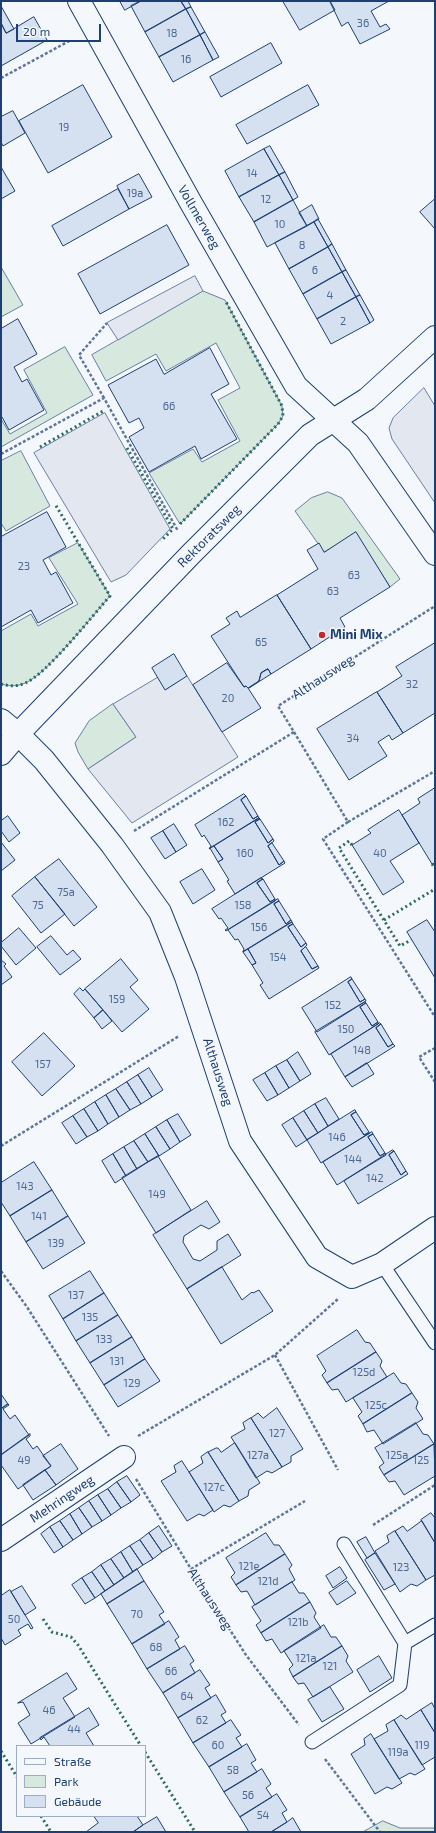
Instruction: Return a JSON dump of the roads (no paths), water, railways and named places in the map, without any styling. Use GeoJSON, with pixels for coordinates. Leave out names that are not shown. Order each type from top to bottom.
{"type":"FeatureCollection","features":[{"type":"Feature","properties":{"kind":"street","name":"Vollmerweg"},"geometry":{"type":"LineString","coordinates":[[79,1],[191,203],[296,386],[333,422]]}},
{"type":"Feature","properties":{"kind":"street","name":"Rektoratsweg"},"geometry":{"type":"LineString","coordinates":[[1,754],[18,734],[191,554],[310,436],[367,399],[435,337]]}},
{"type":"Feature","properties":{"kind":"street"},"geometry":{"type":"LineString","coordinates":[[333,422],[358,443],[435,554]]}},
{"type":"Feature","properties":{"kind":"street","name":"Althausweg"},"geometry":{"type":"LineString","coordinates":[[1,720],[18,734],[44,760],[112,845],[160,912],[202,1022],[240,1141],[317,1257],[352,1277],[382,1264]]}},
{"type":"Feature","properties":{"kind":"street"},"geometry":{"type":"LineString","coordinates":[[382,1264],[435,1228]]}},
{"type":"Feature","properties":{"kind":"street","name":"Mehringweg"},"geometry":{"type":"LineString","coordinates":[[1,1540],[120,1453]]}},
{"type":"Feature","properties":{"kind":"lane"},"geometry":{"type":"LineString","coordinates":[[382,1264],[435,1343]]}},
{"type":"Feature","properties":{"kind":"lane"},"geometry":{"type":"LineString","coordinates":[[312,1742],[400,1686],[405,1643],[344,1544]]}},
{"type":"Feature","properties":{"kind":"lane"},"geometry":{"type":"LineString","coordinates":[[405,1643],[435,1625]]}},
{"type":"Feature","properties":{"kind":"place","name":"Mini Mix"},"geometry":{"type":"Point","coordinates":[322,635]}}]}
